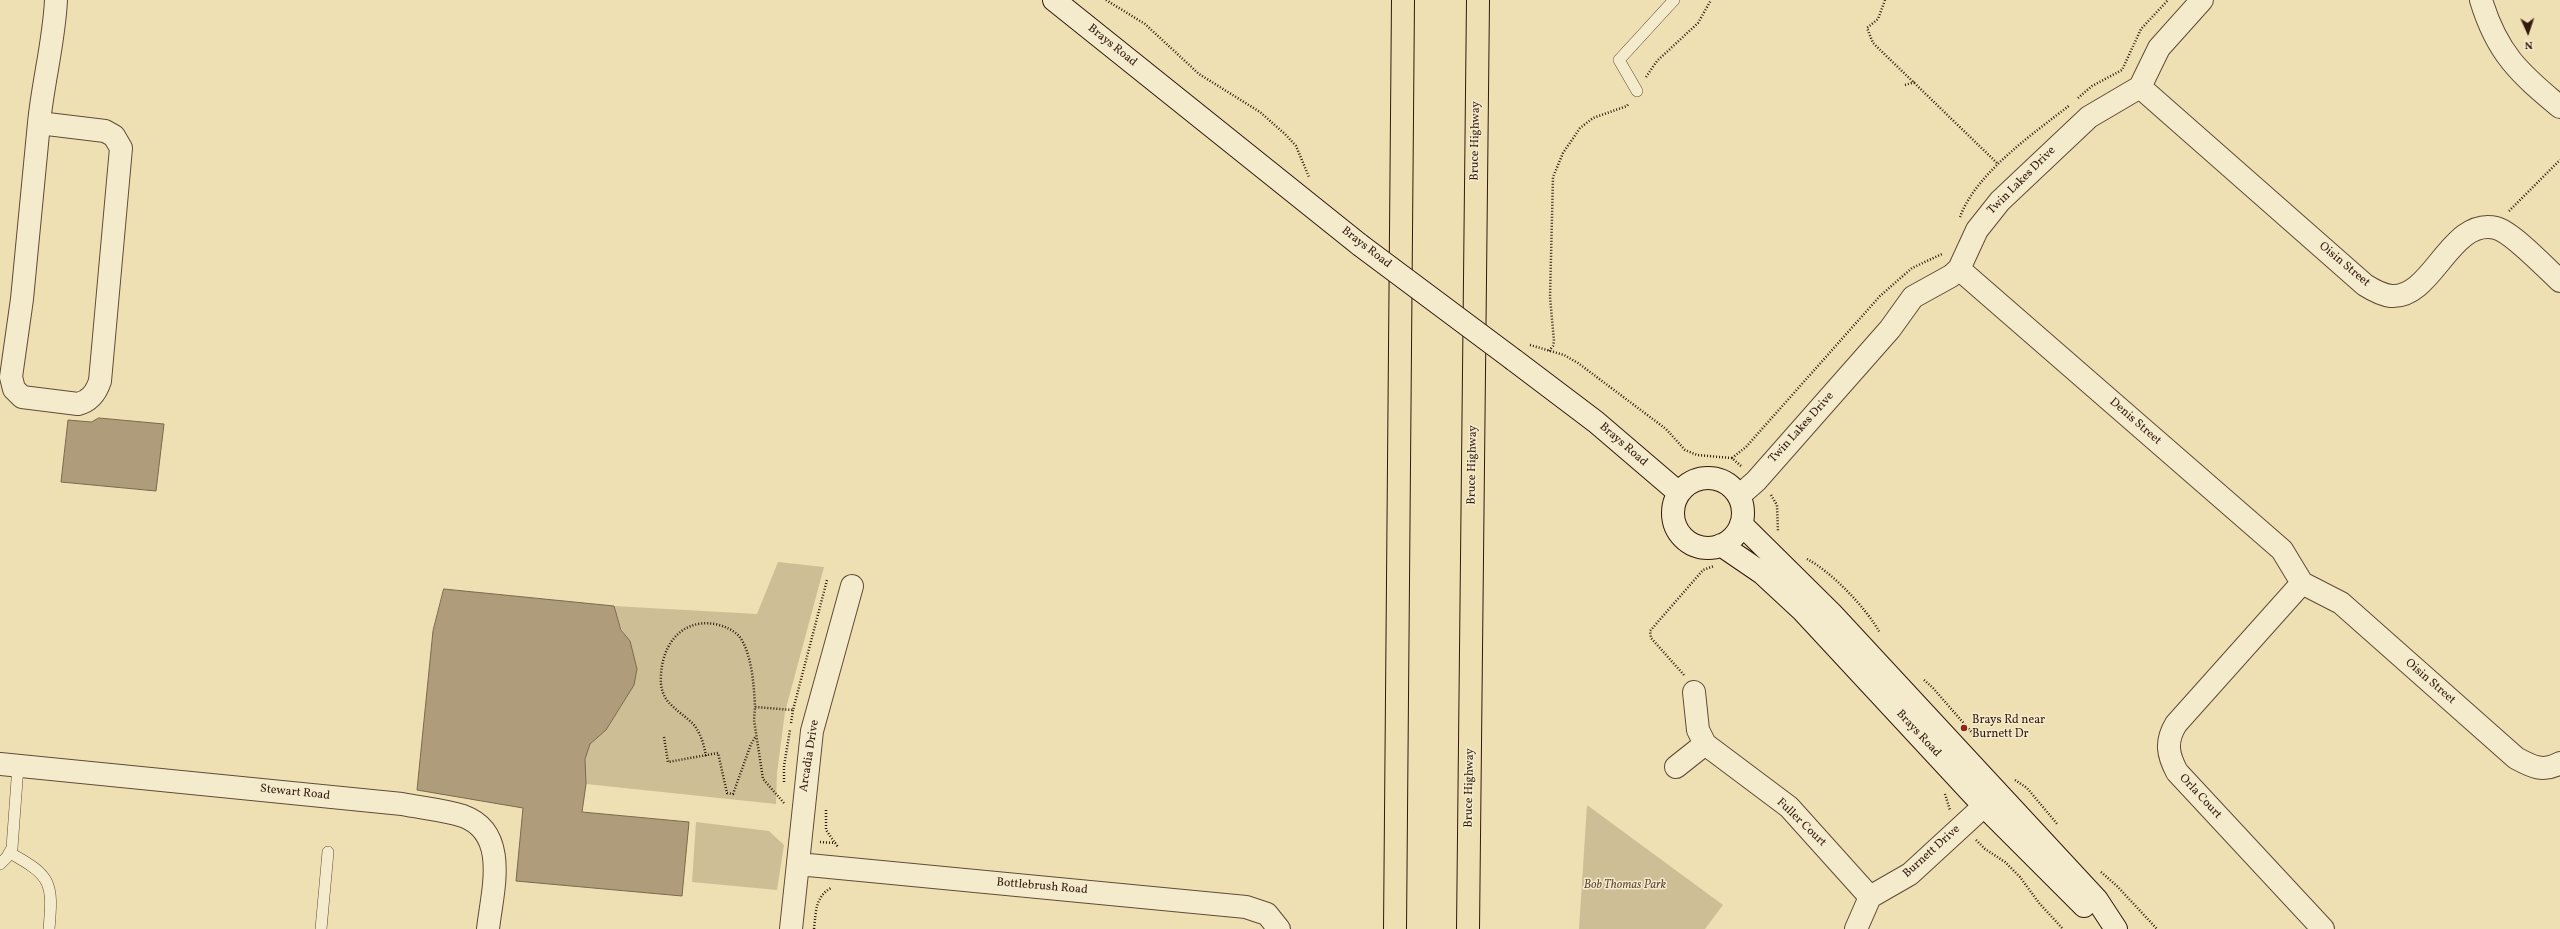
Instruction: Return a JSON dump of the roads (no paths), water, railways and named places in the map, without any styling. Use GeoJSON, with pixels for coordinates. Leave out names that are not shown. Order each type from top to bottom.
{"type":"FeatureCollection","features":[{"type":"Feature","properties":{"kind":"highway"},"geometry":{"type":"LineString","coordinates":[[1395,929],[1403,0]]}},
{"type":"Feature","properties":{"kind":"highway","name":"Bruce Highway"},"geometry":{"type":"LineString","coordinates":[[1468,929],[1478,0]]}},
{"type":"Feature","properties":{"kind":"street"},"geometry":{"type":"LineString","coordinates":[[39,123],[105,131],[116,139],[121,148],[100,381],[90,398],[78,404],[22,397],[14,389],[11,377],[22,299],[39,123],[50,54],[56,0]]}},
{"type":"Feature","properties":{"kind":"street","name":"Brays Road"},"geometry":{"type":"LineString","coordinates":[[1054,0],[1360,245],[1519,352],[1596,422],[1679,493]]}},
{"type":"Feature","properties":{"kind":"street"},"geometry":{"type":"LineString","coordinates":[[2140,87],[2159,48],[2202,0]]}},
{"type":"Feature","properties":{"kind":"street"},"geometry":{"type":"LineString","coordinates":[[2481,0],[2488,24],[2513,66],[2560,107]]}},
{"type":"Feature","properties":{"kind":"street","name":"Oisin Street"},"geometry":{"type":"LineString","coordinates":[[2140,87],[2365,285],[2378,292],[2391,296],[2404,294],[2416,287],[2459,240],[2485,227],[2498,228],[2560,280]]}},
{"type":"Feature","properties":{"kind":"street","name":"Twin Lakes Drive"},"geometry":{"type":"LineString","coordinates":[[1739,496],[1756,481],[1885,334],[1913,297],[1951,276],[1959,269],[1977,230],[2000,201],[2089,117],[2140,87]]}},
{"type":"Feature","properties":{"kind":"street","name":"Denis Street"},"geometry":{"type":"LineString","coordinates":[[1959,269],[2282,550],[2302,583]]}},
{"type":"Feature","properties":{"kind":"street"},"geometry":{"type":"LineString","coordinates":[[1710,478],[1721,480],[1731,487],[1739,496],[1743,515],[1741,524],[1737,533],[1719,555],[1689,542],[1680,534],[1675,525],[1673,514],[1674,503],[1679,493],[1688,484],[1698,479],[1710,478]]}},
{"type":"Feature","properties":{"kind":"street","name":"Brays Road"},"geometry":{"type":"LineString","coordinates":[[1741,524],[1831,613],[1991,799]]}},
{"type":"Feature","properties":{"kind":"street","name":"Brays Road"},"geometry":{"type":"LineString","coordinates":[[1719,555],[1762,573],[1793,601],[1991,799],[2097,900],[2114,927]]}},
{"type":"Feature","properties":{"kind":"street","name":"Oisin Street"},"geometry":{"type":"LineString","coordinates":[[2302,583],[2341,603],[2516,758],[2541,769],[2552,767],[2560,763]]}},
{"type":"Feature","properties":{"kind":"street","name":"Orla Court"},"geometry":{"type":"LineString","coordinates":[[2302,583],[2176,724],[2170,733],[2168,747],[2170,759],[2177,772],[2323,929]]}},
{"type":"Feature","properties":{"kind":"street","name":"Arcadia Drive"},"geometry":{"type":"LineString","coordinates":[[791,929],[812,731],[852,586]]}},
{"type":"Feature","properties":{"kind":"street"},"geometry":{"type":"LineString","coordinates":[[1676,767],[1704,744],[1698,730],[1694,692]]}},
{"type":"Feature","properties":{"kind":"street","name":"Fuller Court"},"geometry":{"type":"LineString","coordinates":[[1704,744],[1789,808],[1870,897]]}},
{"type":"Feature","properties":{"kind":"street","name":"Stewart Road"},"geometry":{"type":"LineString","coordinates":[[9,765],[402,804],[464,817],[485,832],[493,847],[495,861],[488,929]]}},
{"type":"Feature","properties":{"kind":"street","name":"Burnett Drive"},"geometry":{"type":"LineString","coordinates":[[1870,897],[1910,874],[1991,799]]}},
{"type":"Feature","properties":{"kind":"street","name":"Bottlebrush Road"},"geometry":{"type":"LineString","coordinates":[[798,864],[1246,907],[1267,914],[1279,929]]}},
{"type":"Feature","properties":{"kind":"street"},"geometry":{"type":"LineString","coordinates":[[1856,929],[1870,897]]}},
{"type":"Feature","properties":{"kind":"lane"},"geometry":{"type":"LineString","coordinates":[[1637,91],[1619,60],[1674,0]]}},
{"type":"Feature","properties":{"kind":"lane"},"geometry":{"type":"LineString","coordinates":[[0,864],[10,853],[9,765]]}},
{"type":"Feature","properties":{"kind":"lane"},"geometry":{"type":"LineString","coordinates":[[321,929],[328,852]]}},
{"type":"Feature","properties":{"kind":"lane"},"geometry":{"type":"LineString","coordinates":[[10,853],[26,863],[48,883],[51,896],[49,929]]}},
{"type":"Feature","properties":{"kind":"place","name":"Brays Rd near Burnett Dr"},"geometry":{"type":"Point","coordinates":[1964,728]}},
{"type":"Feature","properties":{"kind":"park label","name":"Bob Thomas Park"},"geometry":{"type":"Point","coordinates":[1625,886]}}]}
